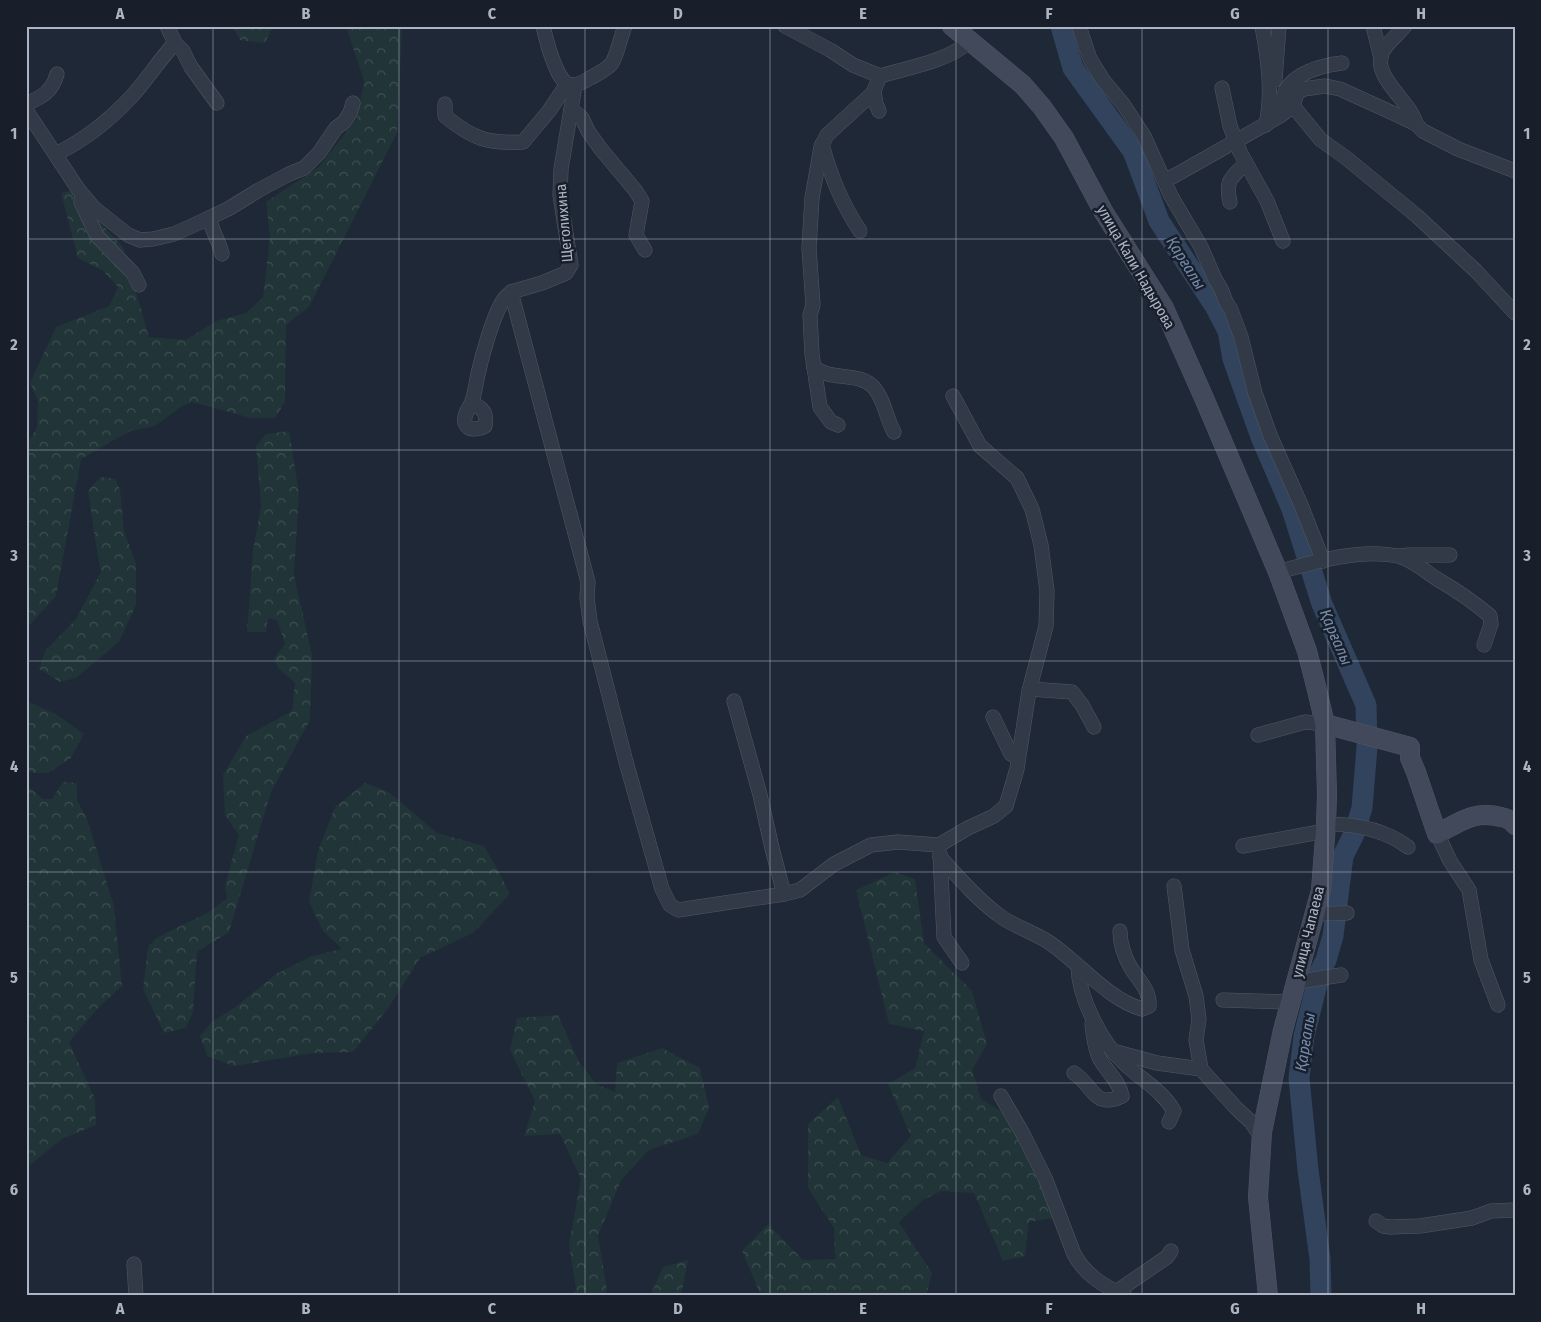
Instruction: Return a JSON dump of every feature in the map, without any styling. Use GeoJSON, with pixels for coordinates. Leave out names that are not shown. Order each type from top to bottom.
{"type":"FeatureCollection","features":[{"type":"Feature","properties":{"kind":"street"},"geometry":{"type":"LineString","coordinates":[[167,26],[174,43],[183,51],[191,67],[217,104]]}},
{"type":"Feature","properties":{"kind":"street"},"geometry":{"type":"LineString","coordinates":[[543,26],[548,49],[561,79],[571,84],[586,81],[612,63],[625,26]]}},
{"type":"Feature","properties":{"kind":"street"},"geometry":{"type":"LineString","coordinates":[[785,26],[830,50],[853,65],[880,76],[947,56],[969,42]]}},
{"type":"Feature","properties":{"kind":"street","name":"улица Кали Надырова"},"geometry":{"type":"LineString","coordinates":[[952,26],[1023,85],[1042,107],[1064,138],[1103,211],[1164,308],[1278,572]]}},
{"type":"Feature","properties":{"kind":"street"},"geometry":{"type":"LineString","coordinates":[[1079,26],[1090,59],[1144,136],[1177,208],[1201,247],[1231,310],[1241,337],[1255,393],[1270,435],[1301,505],[1321,561]]}},
{"type":"Feature","properties":{"kind":"street"},"geometry":{"type":"LineString","coordinates":[[1262,26],[1266,51],[1269,97],[1266,125]]}},
{"type":"Feature","properties":{"kind":"street"},"geometry":{"type":"LineString","coordinates":[[1269,97],[1274,85],[1280,26]]}},
{"type":"Feature","properties":{"kind":"street"},"geometry":{"type":"LineString","coordinates":[[1373,26],[1381,58]]}},
{"type":"Feature","properties":{"kind":"street"},"geometry":{"type":"LineString","coordinates":[[1405,26],[1382,53],[1380,63],[1386,80],[1414,116],[1416,124]]}},
{"type":"Feature","properties":{"kind":"street"},"geometry":{"type":"LineString","coordinates":[[56,154],[92,131],[133,95],[174,43]]}},
{"type":"Feature","properties":{"kind":"street"},"geometry":{"type":"LineString","coordinates":[[1281,115],[1285,90],[1294,82],[1320,67],[1342,63]]}},
{"type":"Feature","properties":{"kind":"street"},"geometry":{"type":"LineString","coordinates":[[26,104],[48,92],[55,83],[57,74]]}},
{"type":"Feature","properties":{"kind":"street"},"geometry":{"type":"LineString","coordinates":[[838,425],[831,422],[820,407],[814,368],[810,315],[813,305],[809,228],[816,172],[822,144],[827,135],[874,92],[880,76]]}},
{"type":"Feature","properties":{"kind":"street"},"geometry":{"type":"LineString","coordinates":[[445,104],[445,116],[460,128],[484,140],[502,143],[523,142],[571,84]]}},
{"type":"Feature","properties":{"kind":"street","name":"Щеголихина"},"geometry":{"type":"LineString","coordinates":[[511,292],[566,273],[570,264],[560,195],[561,169],[571,109],[571,84]]}},
{"type":"Feature","properties":{"kind":"street"},"geometry":{"type":"LineString","coordinates":[[1164,180],[1266,125],[1293,106],[1298,93],[1304,89],[1325,86],[1340,89],[1416,124],[1424,131],[1458,150],[1515,171]]}},
{"type":"Feature","properties":{"kind":"street"},"geometry":{"type":"LineString","coordinates":[[1222,88],[1230,126],[1240,152],[1267,201],[1284,241]]}},
{"type":"Feature","properties":{"kind":"street"},"geometry":{"type":"LineString","coordinates":[[874,92],[879,110]]}},
{"type":"Feature","properties":{"kind":"street"},"geometry":{"type":"LineString","coordinates":[[26,110],[82,194],[94,208],[128,235],[140,240],[174,234],[228,209],[259,190],[304,168],[313,161],[336,128],[344,122],[350,113],[353,103]]}},
{"type":"Feature","properties":{"kind":"street"},"geometry":{"type":"LineString","coordinates":[[1293,106],[1321,140],[1345,157],[1417,216],[1476,272],[1515,313]]}},
{"type":"Feature","properties":{"kind":"street"},"geometry":{"type":"LineString","coordinates":[[571,109],[582,118],[588,131],[600,148],[642,201],[636,235],[645,250]]}},
{"type":"Feature","properties":{"kind":"street"},"geometry":{"type":"LineString","coordinates":[[822,144],[832,179],[841,199],[860,231]]}},
{"type":"Feature","properties":{"kind":"street"},"geometry":{"type":"LineString","coordinates":[[1230,202],[1227,191],[1229,181],[1246,163]]}},
{"type":"Feature","properties":{"kind":"street"},"geometry":{"type":"LineString","coordinates":[[82,194],[81,202],[97,236],[129,269],[139,285]]}},
{"type":"Feature","properties":{"kind":"street"},"geometry":{"type":"LineString","coordinates":[[209,218],[222,254]]}},
{"type":"Feature","properties":{"kind":"street"},"geometry":{"type":"LineString","coordinates":[[472,403],[478,373],[492,326],[501,303],[511,292]]}},
{"type":"Feature","properties":{"kind":"street"},"geometry":{"type":"LineString","coordinates":[[511,292],[588,582],[587,598],[594,640],[662,890],[670,905],[678,910],[800,890],[834,864],[871,845],[898,842],[940,851],[964,884],[989,908],[1001,917],[1050,943],[1109,991],[1133,1007],[1142,1009],[1149,1006],[1149,997],[1130,967],[1120,943],[1120,931]]}},
{"type":"Feature","properties":{"kind":"street"},"geometry":{"type":"LineString","coordinates":[[814,368],[828,374],[864,380],[875,388],[883,403],[888,422],[894,432]]}},
{"type":"Feature","properties":{"kind":"street"},"geometry":{"type":"LineString","coordinates":[[940,851],[968,828],[994,816],[1006,806],[1018,758],[1030,689],[1046,626],[1047,591],[1041,545],[1032,509],[1016,478],[980,446],[953,396]]}},
{"type":"Feature","properties":{"kind":"street"},"geometry":{"type":"LineString","coordinates":[[1278,572],[1321,561],[1369,554],[1399,556],[1450,555]]}},
{"type":"Feature","properties":{"kind":"street"},"geometry":{"type":"LineString","coordinates":[[1399,556],[1416,564],[1462,594],[1490,616],[1491,624],[1484,645]]}},
{"type":"Feature","properties":{"kind":"street","name":"улица Чапаева"},"geometry":{"type":"LineString","coordinates":[[1268,1296],[1258,1196],[1262,1138],[1274,1074],[1291,1002],[1303,981],[1321,914],[1320,890],[1327,795],[1325,724],[1307,651],[1278,572]]}},
{"type":"Feature","properties":{"kind":"street"},"geometry":{"type":"LineString","coordinates":[[1030,689],[1072,692],[1094,726]]}},
{"type":"Feature","properties":{"kind":"street"},"geometry":{"type":"LineString","coordinates":[[734,701],[760,795],[784,894]]}},
{"type":"Feature","properties":{"kind":"street"},"geometry":{"type":"LineString","coordinates":[[993,717],[1011,754],[1018,758]]}},
{"type":"Feature","properties":{"kind":"street"},"geometry":{"type":"LineString","coordinates":[[1258,734],[1306,722],[1325,724],[1410,746],[1410,758],[1437,833],[1450,861],[1469,890],[1481,960],[1498,1005]]}},
{"type":"Feature","properties":{"kind":"street"},"geometry":{"type":"LineString","coordinates":[[1437,833],[1472,816],[1484,814],[1506,818],[1515,825]]}},
{"type":"Feature","properties":{"kind":"street"},"geometry":{"type":"LineString","coordinates":[[1243,846],[1348,824],[1367,828],[1398,839],[1408,847]]}},
{"type":"Feature","properties":{"kind":"street"},"geometry":{"type":"LineString","coordinates":[[940,851],[944,938],[962,963]]}},
{"type":"Feature","properties":{"kind":"street"},"geometry":{"type":"LineString","coordinates":[[1174,886],[1182,950],[1196,996],[1199,1019],[1196,1040],[1201,1069],[1251,1122],[1262,1138]]}},
{"type":"Feature","properties":{"kind":"street"},"geometry":{"type":"LineString","coordinates":[[1321,914],[1346,913]]}},
{"type":"Feature","properties":{"kind":"street"},"geometry":{"type":"LineString","coordinates":[[1078,967],[1079,980],[1092,1016],[1112,1051],[1170,1104],[1174,1111],[1169,1122]]}},
{"type":"Feature","properties":{"kind":"street"},"geometry":{"type":"LineString","coordinates":[[1303,981],[1334,977]]}},
{"type":"Feature","properties":{"kind":"street"},"geometry":{"type":"LineString","coordinates":[[1223,1000],[1291,1002]]}},
{"type":"Feature","properties":{"kind":"street"},"geometry":{"type":"LineString","coordinates":[[1074,1073],[1081,1078],[1094,1096],[1105,1100],[1114,1100],[1122,1096],[1120,1088],[1099,1056],[1092,1032],[1092,1016]]}},
{"type":"Feature","properties":{"kind":"street"},"geometry":{"type":"LineString","coordinates":[[1112,1051],[1157,1063],[1201,1069]]}},
{"type":"Feature","properties":{"kind":"street"},"geometry":{"type":"LineString","coordinates":[[1001,1096],[1024,1134],[1045,1178],[1074,1254],[1080,1265],[1091,1276],[1121,1294],[1167,1257],[1171,1251]]}},
{"type":"Feature","properties":{"kind":"street"},"geometry":{"type":"LineString","coordinates":[[1376,1221],[1383,1226],[1390,1227],[1420,1226],[1472,1218],[1491,1211],[1515,1210]]}},
{"type":"Feature","properties":{"kind":"street"},"geometry":{"type":"LineString","coordinates":[[134,1264],[136,1296]]}},
{"type":"Feature","properties":{"kind":"green space"},"geometry":{"type":"Polygon","coordinates":[[[233,26],[273,26],[265,43],[240,40],[233,26]]]}},
{"type":"Feature","properties":{"kind":"green space"},"geometry":{"type":"Polygon","coordinates":[[[346,26],[399,26],[402,31],[397,133],[309,307],[286,325],[285,402],[275,418],[251,418],[192,402],[181,407],[155,426],[130,431],[81,459],[56,596],[26,629],[26,446],[37,427],[38,401],[30,383],[56,327],[109,306],[118,287],[103,271],[78,258],[61,193],[70,191],[123,247],[149,337],[186,340],[216,321],[246,313],[263,297],[270,237],[266,202],[319,167],[357,118],[364,81],[346,26]]]}},
{"type":"Feature","properties":{"kind":"green space"},"geometry":{"type":"Polygon","coordinates":[[[289,431],[299,493],[294,575],[312,655],[310,720],[271,792],[229,932],[197,952],[193,1012],[186,1028],[164,1033],[143,989],[148,947],[156,938],[209,912],[227,898],[225,885],[239,835],[225,815],[223,775],[246,736],[292,711],[295,683],[278,668],[274,658],[285,644],[277,620],[268,618],[266,632],[247,632],[253,550],[261,506],[256,446],[266,434],[289,431]]]}},
{"type":"Feature","properties":{"kind":"green space"},"geometry":{"type":"Polygon","coordinates":[[[100,477],[115,479],[120,490],[124,531],[136,563],[136,605],[119,642],[76,678],[60,682],[39,669],[45,651],[76,619],[101,572],[88,491],[100,477]]]}},
{"type":"Feature","properties":{"kind":"green space"},"geometry":{"type":"Polygon","coordinates":[[[26,701],[56,714],[84,734],[71,758],[48,773],[32,773],[26,769],[26,701]]]}},
{"type":"Feature","properties":{"kind":"green space"},"geometry":{"type":"Polygon","coordinates":[[[63,782],[77,783],[77,800],[87,819],[114,906],[122,986],[99,1007],[69,1042],[95,1099],[96,1125],[62,1139],[26,1168],[26,785],[43,799],[52,799],[63,782]]]}},
{"type":"Feature","properties":{"kind":"green space"},"geometry":{"type":"Polygon","coordinates":[[[365,783],[389,792],[437,833],[484,846],[510,894],[473,933],[420,958],[387,1010],[353,1052],[313,1053],[234,1066],[207,1056],[200,1036],[211,1023],[238,1005],[276,974],[312,956],[342,949],[323,931],[309,902],[318,851],[335,807],[365,783]]]}},
{"type":"Feature","properties":{"kind":"green space"},"geometry":{"type":"Polygon","coordinates":[[[895,872],[915,879],[924,943],[972,991],[987,1044],[972,1070],[981,1099],[1015,1120],[1060,1217],[1029,1222],[1025,1256],[1003,1261],[974,1193],[941,1191],[923,1200],[899,1222],[932,1273],[926,1296],[761,1296],[742,1251],[768,1224],[803,1260],[835,1259],[834,1228],[808,1188],[808,1124],[838,1097],[861,1155],[887,1163],[911,1136],[888,1084],[915,1068],[924,1031],[889,1024],[856,890],[895,872]]]}},
{"type":"Feature","properties":{"kind":"green space"},"geometry":{"type":"Polygon","coordinates":[[[558,1015],[579,1062],[596,1084],[615,1092],[617,1063],[662,1048],[700,1068],[709,1108],[698,1134],[649,1150],[621,1180],[598,1236],[607,1290],[605,1296],[571,1296],[576,1289],[569,1244],[581,1179],[560,1134],[524,1136],[535,1101],[510,1050],[517,1018],[558,1015]]]}},
{"type":"Feature","properties":{"kind":"green space"},"geometry":{"type":"Polygon","coordinates":[[[688,1260],[681,1296],[650,1296],[663,1267],[688,1260]]]}},
{"type":"Feature","properties":{"kind":"waterway","name":"Қарғалы"},"geometry":{"type":"LineString","coordinates":[[1061,26],[1073,68],[1133,151],[1159,221],[1215,306],[1228,331],[1233,359],[1261,437],[1292,509],[1322,604],[1366,705],[1367,747],[1362,808],[1354,834],[1343,856],[1333,936],[1326,960],[1320,972],[1304,1036],[1299,1078],[1308,1170],[1320,1259],[1321,1296]]}}]}
